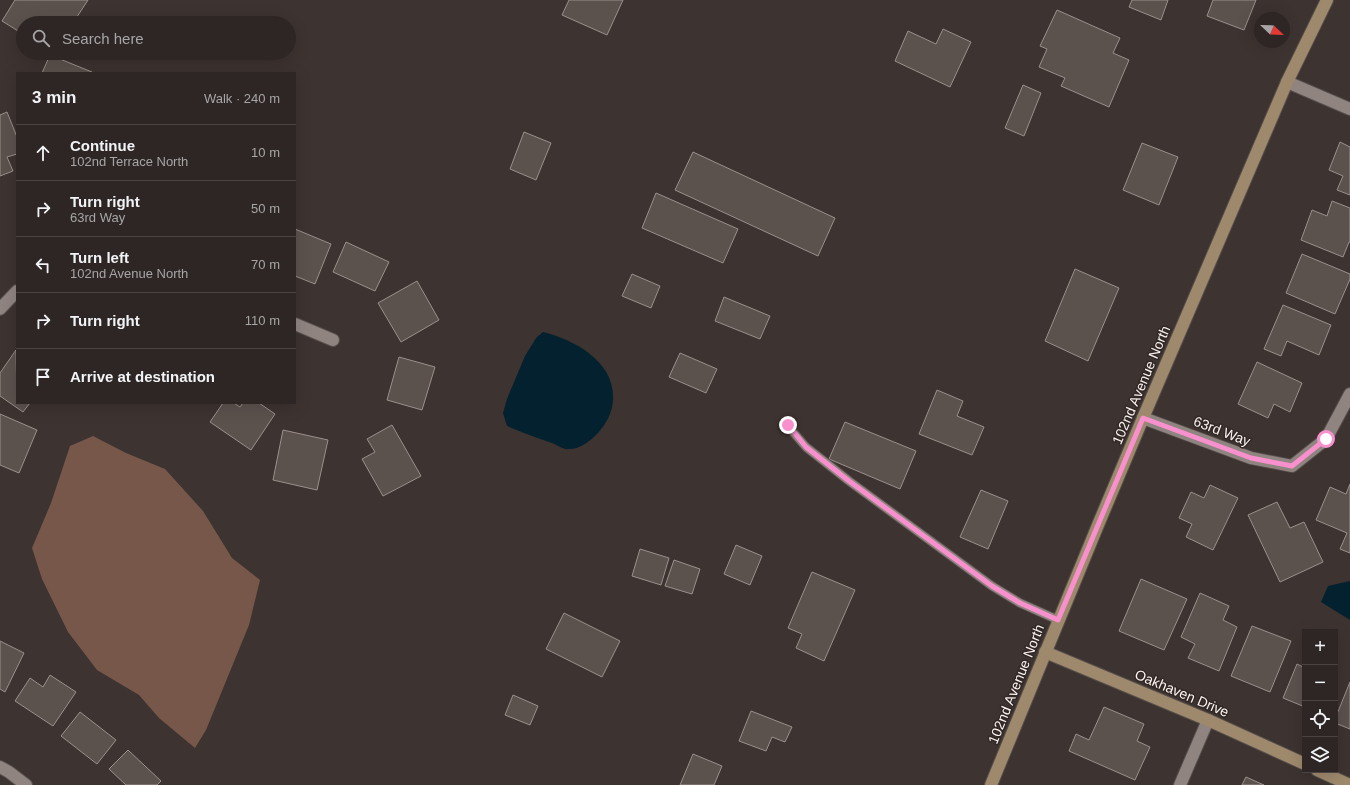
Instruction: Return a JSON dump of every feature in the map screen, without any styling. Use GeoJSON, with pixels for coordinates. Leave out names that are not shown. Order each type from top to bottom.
{"type":"FeatureCollection","features":[{"type":"Feature","properties":{"kind":"street","name":"102nd Avenue North"},"geometry":{"type":"LineString","coordinates":[[991,785],[1058,620],[1143,418],[1287,82],[1327,0]]}},
{"type":"Feature","properties":{"kind":"street"},"geometry":{"type":"LineString","coordinates":[[1287,82],[1350,109]]}},
{"type":"Feature","properties":{"kind":"street"},"geometry":{"type":"LineString","coordinates":[[0,309],[16,292]]}},
{"type":"Feature","properties":{"kind":"street"},"geometry":{"type":"LineString","coordinates":[[296,324],[333,340]]}},
{"type":"Feature","properties":{"kind":"street","name":"63rd Way"},"geometry":{"type":"LineString","coordinates":[[1143,418],[1251,458],[1292,466],[1326,439],[1350,394]]}},
{"type":"Feature","properties":{"kind":"street","name":"Oakhaven Drive"},"geometry":{"type":"LineString","coordinates":[[1045,652],[1208,720],[1302,763]]}},
{"type":"Feature","properties":{"kind":"street"},"geometry":{"type":"LineString","coordinates":[[1180,785],[1208,720]]}},
{"type":"Feature","properties":{"kind":"street"},"geometry":{"type":"LineString","coordinates":[[0,767],[26,785]]}},
{"type":"Feature","properties":{"kind":"street"},"geometry":{"type":"LineString","coordinates":[[1324,773],[1350,785]]}},
{"type":"Feature","properties":{"kind":"lane"},"geometry":{"type":"LineString","coordinates":[[788,425],[806,447],[849,481],[986,581],[1020,603],[1058,620]]}},
{"type":"Feature","properties":{"kind":"shaded area"},"geometry":{"type":"Polygon","coordinates":[[[93,436],[126,453],[165,469],[203,511],[232,558],[260,580],[249,625],[206,730],[195,748],[159,718],[139,695],[97,670],[68,632],[42,579],[32,548],[51,503],[70,446],[93,436]]]}},
{"type":"Feature","properties":{"kind":"water"},"geometry":{"type":"Polygon","coordinates":[[[543,332],[568,341],[591,355],[601,364],[608,375],[612,387],[613,401],[610,414],[606,422],[592,439],[577,448],[565,449],[507,426],[503,413],[507,399],[525,356],[536,338],[543,332]]]}},
{"type":"Feature","properties":{"kind":"water"},"geometry":{"type":"Polygon","coordinates":[[[1350,581],[1350,620],[1321,602],[1328,586],[1350,581]]]}},
{"type":"Feature","properties":{"kind":"building"},"geometry":{"type":"Polygon","coordinates":[[[15,0],[88,0],[78,16],[16,16],[16,30],[2,21],[15,0]]]}},
{"type":"Feature","properties":{"kind":"building"},"geometry":{"type":"Polygon","coordinates":[[[569,0],[623,0],[607,35],[562,15],[569,0]]]}},
{"type":"Feature","properties":{"kind":"building"},"geometry":{"type":"Polygon","coordinates":[[[1132,0],[1168,0],[1161,20],[1129,7],[1132,0]]]}},
{"type":"Feature","properties":{"kind":"building"},"geometry":{"type":"Polygon","coordinates":[[[1213,0],[1256,0],[1244,30],[1207,16],[1213,0]]]}},
{"type":"Feature","properties":{"kind":"building"},"geometry":{"type":"Polygon","coordinates":[[[1057,10],[1120,38],[1113,53],[1129,60],[1109,107],[1061,86],[1065,78],[1039,67],[1047,49],[1040,46],[1057,10]]]}},
{"type":"Feature","properties":{"kind":"building"},"geometry":{"type":"Polygon","coordinates":[[[943,29],[971,42],[950,87],[895,61],[908,31],[936,44],[943,29]]]}},
{"type":"Feature","properties":{"kind":"building"},"geometry":{"type":"Polygon","coordinates":[[[48,60],[62,60],[92,72],[42,72],[48,60]]]}},
{"type":"Feature","properties":{"kind":"building"},"geometry":{"type":"Polygon","coordinates":[[[1023,85],[1041,93],[1024,136],[1005,128],[1023,85]]]}},
{"type":"Feature","properties":{"kind":"building"},"geometry":{"type":"Polygon","coordinates":[[[7,112],[16,134],[16,154],[7,157],[13,171],[0,176],[0,115],[7,112]]]}},
{"type":"Feature","properties":{"kind":"building"},"geometry":{"type":"Polygon","coordinates":[[[524,132],[551,143],[536,180],[510,169],[524,132]]]}},
{"type":"Feature","properties":{"kind":"building"},"geometry":{"type":"Polygon","coordinates":[[[1340,142],[1350,147],[1350,195],[1337,190],[1343,176],[1329,170],[1340,142]]]}},
{"type":"Feature","properties":{"kind":"building"},"geometry":{"type":"Polygon","coordinates":[[[1142,143],[1178,157],[1159,205],[1123,190],[1142,143]]]}},
{"type":"Feature","properties":{"kind":"building"},"geometry":{"type":"Polygon","coordinates":[[[693,152],[835,218],[818,256],[675,190],[693,152]]]}},
{"type":"Feature","properties":{"kind":"building"},"geometry":{"type":"Polygon","coordinates":[[[656,193],[738,229],[723,263],[642,228],[656,193]]]}},
{"type":"Feature","properties":{"kind":"building"},"geometry":{"type":"Polygon","coordinates":[[[1332,201],[1350,208],[1350,242],[1343,257],[1301,240],[1312,210],[1327,216],[1332,201]]]}},
{"type":"Feature","properties":{"kind":"building"},"geometry":{"type":"Polygon","coordinates":[[[296,229],[331,244],[315,284],[296,276],[296,229]]]}},
{"type":"Feature","properties":{"kind":"building"},"geometry":{"type":"Polygon","coordinates":[[[346,242],[389,262],[375,291],[333,272],[346,242]]]}},
{"type":"Feature","properties":{"kind":"building"},"geometry":{"type":"Polygon","coordinates":[[[1302,254],[1350,274],[1350,279],[1335,314],[1286,293],[1302,254]]]}},
{"type":"Feature","properties":{"kind":"building"},"geometry":{"type":"Polygon","coordinates":[[[1075,269],[1119,288],[1088,361],[1045,341],[1075,269]]]}},
{"type":"Feature","properties":{"kind":"building"},"geometry":{"type":"Polygon","coordinates":[[[632,274],[660,286],[651,308],[622,296],[632,274]]]}},
{"type":"Feature","properties":{"kind":"building"},"geometry":{"type":"Polygon","coordinates":[[[417,281],[439,320],[401,342],[378,303],[417,281]]]}},
{"type":"Feature","properties":{"kind":"building"},"geometry":{"type":"Polygon","coordinates":[[[724,297],[770,316],[760,339],[715,321],[724,297]]]}},
{"type":"Feature","properties":{"kind":"building"},"geometry":{"type":"Polygon","coordinates":[[[1283,305],[1331,325],[1319,355],[1287,341],[1281,356],[1264,349],[1283,305]]]}},
{"type":"Feature","properties":{"kind":"building"},"geometry":{"type":"Polygon","coordinates":[[[16,350],[16,404],[29,404],[23,412],[0,396],[0,373],[16,350]]]}},
{"type":"Feature","properties":{"kind":"building"},"geometry":{"type":"Polygon","coordinates":[[[680,353],[717,369],[706,393],[669,377],[680,353]]]}},
{"type":"Feature","properties":{"kind":"building"},"geometry":{"type":"Polygon","coordinates":[[[399,357],[435,367],[422,410],[387,400],[399,357]]]}},
{"type":"Feature","properties":{"kind":"building"},"geometry":{"type":"Polygon","coordinates":[[[1257,362],[1302,383],[1290,412],[1274,404],[1268,418],[1238,404],[1257,362]]]}},
{"type":"Feature","properties":{"kind":"building"},"geometry":{"type":"Polygon","coordinates":[[[937,390],[963,401],[957,416],[984,427],[972,455],[919,434],[937,390]]]}},
{"type":"Feature","properties":{"kind":"building"},"geometry":{"type":"Polygon","coordinates":[[[222,404],[236,404],[240,407],[242,404],[260,404],[275,414],[251,450],[210,422],[222,404]]]}},
{"type":"Feature","properties":{"kind":"building"},"geometry":{"type":"Polygon","coordinates":[[[0,414],[37,430],[19,473],[0,465],[0,414]]]}},
{"type":"Feature","properties":{"kind":"building"},"geometry":{"type":"Polygon","coordinates":[[[845,422],[916,451],[900,489],[829,459],[845,422]]]}},
{"type":"Feature","properties":{"kind":"building"},"geometry":{"type":"Polygon","coordinates":[[[392,425],[421,476],[383,496],[362,459],[375,452],[367,439],[392,425]]]}},
{"type":"Feature","properties":{"kind":"building"},"geometry":{"type":"Polygon","coordinates":[[[283,430],[328,440],[317,490],[273,480],[283,430]]]}},
{"type":"Feature","properties":{"kind":"building"},"geometry":{"type":"Polygon","coordinates":[[[1350,484],[1350,553],[1340,549],[1347,533],[1316,520],[1330,487],[1346,494],[1350,484]]]}},
{"type":"Feature","properties":{"kind":"building"},"geometry":{"type":"Polygon","coordinates":[[[1210,485],[1238,498],[1213,550],[1186,537],[1192,524],[1179,518],[1191,492],[1204,498],[1210,485]]]}},
{"type":"Feature","properties":{"kind":"building"},"geometry":{"type":"Polygon","coordinates":[[[981,490],[1008,501],[988,549],[960,537],[981,490]]]}},
{"type":"Feature","properties":{"kind":"building"},"geometry":{"type":"Polygon","coordinates":[[[1277,502],[1290,528],[1304,522],[1323,562],[1280,582],[1248,515],[1277,502]]]}},
{"type":"Feature","properties":{"kind":"building"},"geometry":{"type":"Polygon","coordinates":[[[736,545],[762,556],[750,585],[724,574],[736,545]]]}},
{"type":"Feature","properties":{"kind":"building"},"geometry":{"type":"Polygon","coordinates":[[[640,549],[669,558],[661,585],[632,576],[640,549]]]}},
{"type":"Feature","properties":{"kind":"building"},"geometry":{"type":"Polygon","coordinates":[[[674,560],[700,569],[692,594],[665,586],[674,560]]]}},
{"type":"Feature","properties":{"kind":"building"},"geometry":{"type":"Polygon","coordinates":[[[812,572],[855,590],[824,661],[796,648],[802,634],[788,628],[812,572]]]}},
{"type":"Feature","properties":{"kind":"building"},"geometry":{"type":"Polygon","coordinates":[[[1141,579],[1187,599],[1164,650],[1119,631],[1141,579]]]}},
{"type":"Feature","properties":{"kind":"building"},"geometry":{"type":"Polygon","coordinates":[[[1200,593],[1229,606],[1223,620],[1237,627],[1219,671],[1188,658],[1195,644],[1181,637],[1200,593]]]}},
{"type":"Feature","properties":{"kind":"building"},"geometry":{"type":"Polygon","coordinates":[[[564,613],[620,641],[602,677],[546,649],[564,613]]]}},
{"type":"Feature","properties":{"kind":"building"},"geometry":{"type":"Polygon","coordinates":[[[1252,626],[1291,641],[1270,692],[1231,676],[1252,626]]]}},
{"type":"Feature","properties":{"kind":"building"},"geometry":{"type":"Polygon","coordinates":[[[0,641],[24,653],[5,692],[0,689],[0,641]]]}},
{"type":"Feature","properties":{"kind":"building"},"geometry":{"type":"Polygon","coordinates":[[[1297,664],[1302,666],[1302,706],[1283,698],[1297,664]]]}},
{"type":"Feature","properties":{"kind":"building"},"geometry":{"type":"Polygon","coordinates":[[[50,675],[76,692],[53,726],[15,701],[30,678],[43,687],[50,675]]]}},
{"type":"Feature","properties":{"kind":"building"},"geometry":{"type":"Polygon","coordinates":[[[1350,682],[1350,729],[1338,724],[1338,712],[1350,682]]]}},
{"type":"Feature","properties":{"kind":"building"},"geometry":{"type":"Polygon","coordinates":[[[513,695],[538,706],[530,725],[505,715],[513,695]]]}},
{"type":"Feature","properties":{"kind":"building"},"geometry":{"type":"Polygon","coordinates":[[[1104,707],[1144,724],[1137,741],[1150,747],[1135,780],[1069,751],[1076,734],[1089,740],[1104,707]]]}},
{"type":"Feature","properties":{"kind":"building"},"geometry":{"type":"Polygon","coordinates":[[[751,711],[792,727],[785,742],[772,737],[766,751],[739,741],[751,711]]]}},
{"type":"Feature","properties":{"kind":"building"},"geometry":{"type":"Polygon","coordinates":[[[80,712],[116,740],[97,764],[61,736],[80,712]]]}},
{"type":"Feature","properties":{"kind":"building"},"geometry":{"type":"Polygon","coordinates":[[[128,750],[161,781],[157,785],[126,785],[109,769],[128,750]]]}},
{"type":"Feature","properties":{"kind":"building"},"geometry":{"type":"Polygon","coordinates":[[[693,754],[722,766],[714,785],[680,785],[693,754]]]}},
{"type":"Feature","properties":{"kind":"building"},"geometry":{"type":"Polygon","coordinates":[[[1246,777],[1264,785],[1242,785],[1246,777]]]}},
{"type":"Feature","properties":{"kind":"route"},"geometry":{"type":"LineString","coordinates":[[788,425],[806,447],[849,481],[992,586],[1020,603],[1058,620],[1143,418],[1251,458],[1292,466],[1326,439]]}}]}
